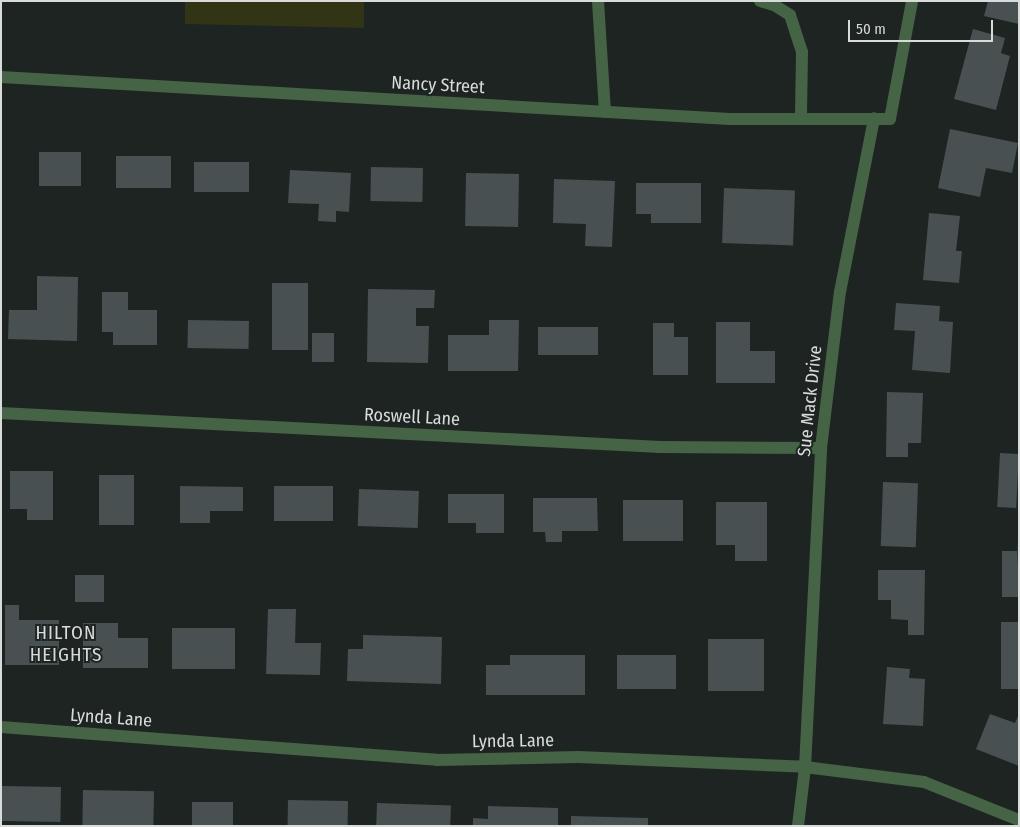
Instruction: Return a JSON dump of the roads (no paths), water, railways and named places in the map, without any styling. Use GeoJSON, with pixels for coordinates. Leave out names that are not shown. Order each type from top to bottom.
{"type":"FeatureCollection","features":[{"type":"Feature","properties":{"kind":"street"},"geometry":{"type":"LineString","coordinates":[[598,1],[605,112]]}},
{"type":"Feature","properties":{"kind":"street"},"geometry":{"type":"LineString","coordinates":[[760,1],[774,5],[790,15],[802,52],[801,119]]}},
{"type":"Feature","properties":{"kind":"street"},"geometry":{"type":"LineString","coordinates":[[874,118],[890,119],[912,1]]}},
{"type":"Feature","properties":{"kind":"street","name":"Nancy Street"},"geometry":{"type":"LineString","coordinates":[[1,77],[730,119],[874,118]]}},
{"type":"Feature","properties":{"kind":"street","name":"Sue Mack Drive"},"geometry":{"type":"LineString","coordinates":[[798,826],[805,767],[821,448],[840,292],[874,118]]}},
{"type":"Feature","properties":{"kind":"street","name":"Roswell Lane"},"geometry":{"type":"LineString","coordinates":[[1,413],[660,447],[821,448]]}},
{"type":"Feature","properties":{"kind":"street","name":"Lynda Lane"},"geometry":{"type":"LineString","coordinates":[[1,727],[437,760],[579,757],[805,767],[924,782],[1019,820]]}},
{"type":"Feature","properties":{"kind":"district","name":"HILTON HEIGHTS"},"geometry":{"type":"Point","coordinates":[66,644]}}]}
